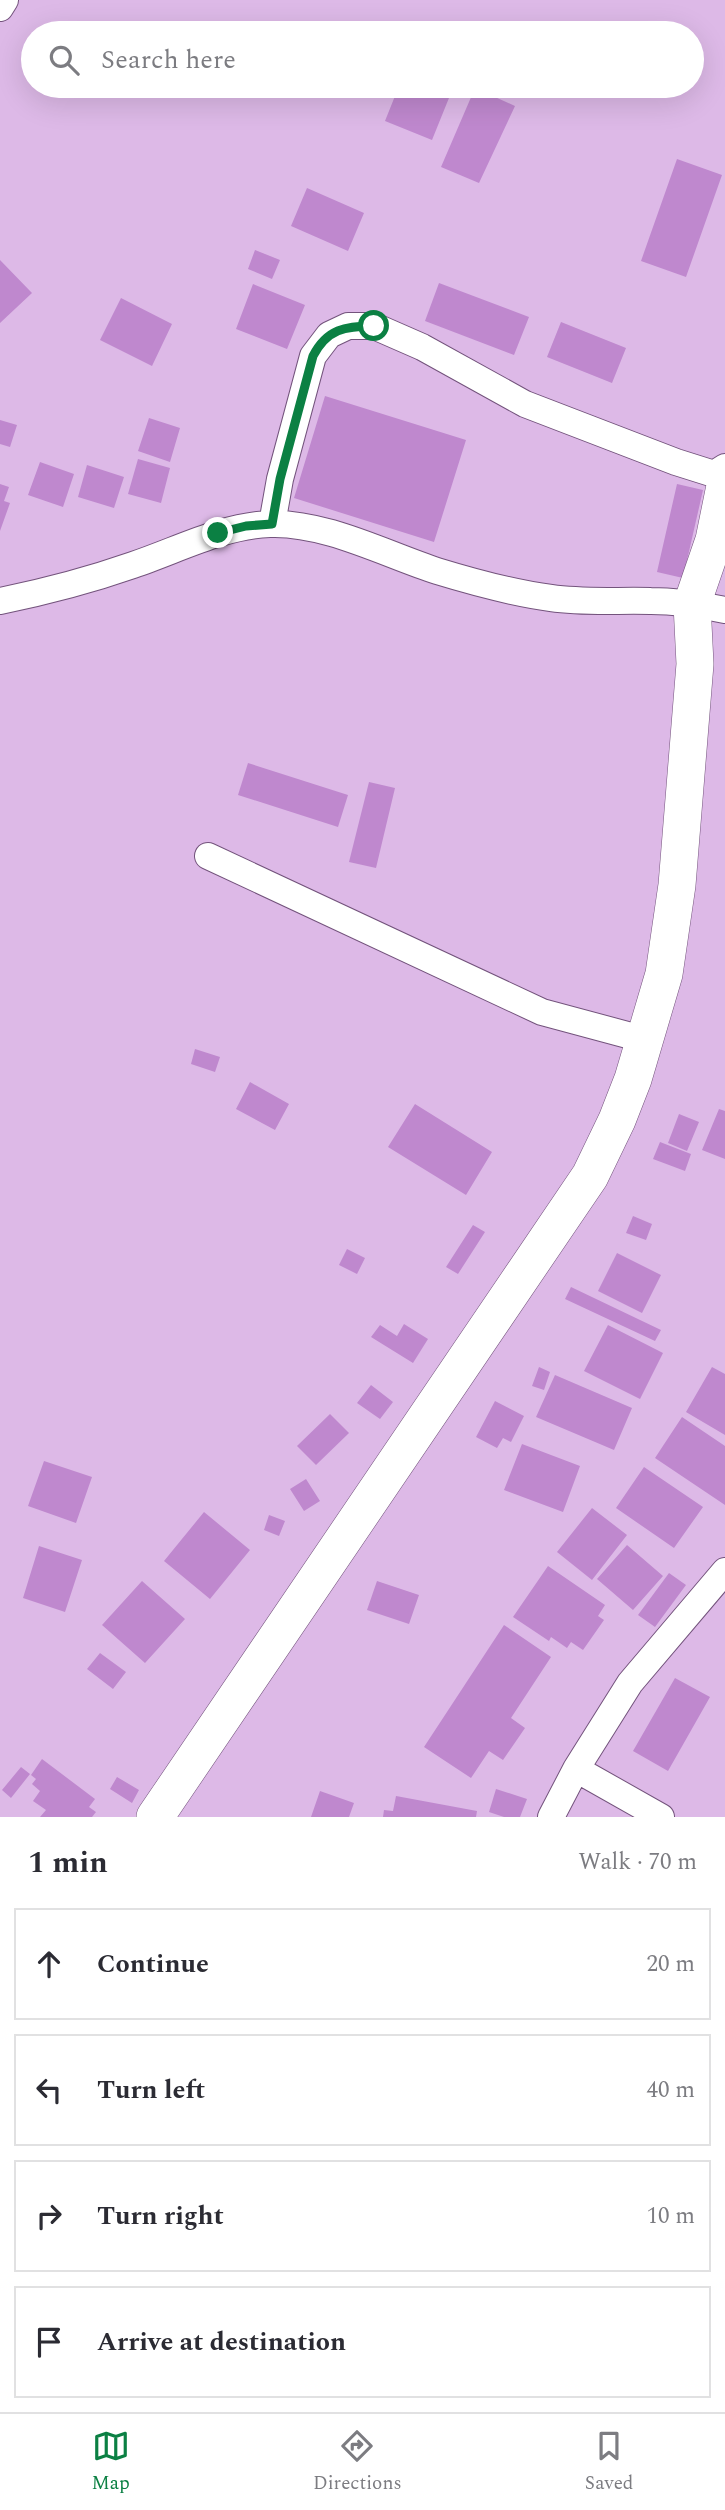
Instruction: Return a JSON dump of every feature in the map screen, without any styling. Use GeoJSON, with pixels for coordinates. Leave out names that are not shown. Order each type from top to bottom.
{"type":"FeatureCollection","features":[{"type":"Feature","properties":{"kind":"main road"},"geometry":{"type":"LineString","coordinates":[[155,1817],[590,1176],[617,1121],[646,1040],[664,974],[677,885],[695,664],[709,607],[713,540],[725,486]]}},
{"type":"Feature","properties":{"kind":"street"},"geometry":{"type":"LineString","coordinates":[[0,8],[5,0]]}},
{"type":"Feature","properties":{"kind":"street"},"geometry":{"type":"LineString","coordinates":[[272,524],[280,479],[313,356],[329,335],[348,326],[374,326],[422,347],[526,404],[676,462],[714,474],[725,467]]}},
{"type":"Feature","properties":{"kind":"street"},"geometry":{"type":"LineString","coordinates":[[0,601],[131,566],[218,533],[246,526],[272,524],[303,526],[362,543],[439,571],[550,598],[591,602],[654,601],[709,607]]}},
{"type":"Feature","properties":{"kind":"street"},"geometry":{"type":"LineString","coordinates":[[208,856],[542,1012],[646,1040]]}},
{"type":"Feature","properties":{"kind":"street"},"geometry":{"type":"LineString","coordinates":[[551,1817],[576,1769],[630,1683],[725,1572]]}},
{"type":"Feature","properties":{"kind":"street"},"geometry":{"type":"LineString","coordinates":[[576,1769],[661,1817]]}},
{"type":"Feature","properties":{"kind":"building"},"geometry":{"type":"Polygon","coordinates":[[[394,98],[449,98],[432,140],[385,121],[394,98]]]}},
{"type":"Feature","properties":{"kind":"building"},"geometry":{"type":"Polygon","coordinates":[[[471,98],[497,98],[515,106],[479,183],[441,167],[471,98]]]}},
{"type":"Feature","properties":{"kind":"building"},"geometry":{"type":"Polygon","coordinates":[[[677,159],[722,175],[686,277],[641,261],[677,159]]]}},
{"type":"Feature","properties":{"kind":"building"},"geometry":{"type":"Polygon","coordinates":[[[307,188],[364,213],[348,251],[291,226],[307,188]]]}},
{"type":"Feature","properties":{"kind":"building"},"geometry":{"type":"Polygon","coordinates":[[[255,250],[280,260],[272,279],[248,269],[255,250]]]}},
{"type":"Feature","properties":{"kind":"building"},"geometry":{"type":"Polygon","coordinates":[[[0,260],[32,293],[0,323],[0,260]]]}},
{"type":"Feature","properties":{"kind":"building"},"geometry":{"type":"Polygon","coordinates":[[[439,283],[529,317],[514,355],[425,321],[439,283]]]}},
{"type":"Feature","properties":{"kind":"building"},"geometry":{"type":"Polygon","coordinates":[[[253,284],[305,305],[287,349],[236,329],[253,284]]]}},
{"type":"Feature","properties":{"kind":"building"},"geometry":{"type":"Polygon","coordinates":[[[121,298],[172,324],[152,366],[100,340],[121,298]]]}},
{"type":"Feature","properties":{"kind":"building"},"geometry":{"type":"Polygon","coordinates":[[[561,322],[626,348],[612,383],[547,357],[561,322]]]}},
{"type":"Feature","properties":{"kind":"building"},"geometry":{"type":"Polygon","coordinates":[[[325,396],[466,440],[434,542],[294,498],[325,396]]]}},
{"type":"Feature","properties":{"kind":"building"},"geometry":{"type":"Polygon","coordinates":[[[149,418],[180,428],[170,462],[138,451],[149,418]]]}},
{"type":"Feature","properties":{"kind":"building"},"geometry":{"type":"Polygon","coordinates":[[[0,420],[17,425],[10,447],[0,444],[0,420]]]}},
{"type":"Feature","properties":{"kind":"building"},"geometry":{"type":"Polygon","coordinates":[[[138,459],[170,468],[161,503],[128,494],[138,459]]]}},
{"type":"Feature","properties":{"kind":"building"},"geometry":{"type":"Polygon","coordinates":[[[40,462],[74,474],[63,507],[28,495],[40,462]]]}},
{"type":"Feature","properties":{"kind":"building"},"geometry":{"type":"Polygon","coordinates":[[[87,465],[124,477],[114,508],[78,497],[87,465]]]}},
{"type":"Feature","properties":{"kind":"building"},"geometry":{"type":"Polygon","coordinates":[[[0,484],[9,487],[4,501],[10,503],[0,531],[0,484]]]}},
{"type":"Feature","properties":{"kind":"building"},"geometry":{"type":"Polygon","coordinates":[[[677,484],[703,490],[683,578],[657,572],[677,484]]]}},
{"type":"Feature","properties":{"kind":"building"},"geometry":{"type":"Polygon","coordinates":[[[248,763],[348,795],[338,827],[238,795],[248,763]]]}},
{"type":"Feature","properties":{"kind":"building"},"geometry":{"type":"Polygon","coordinates":[[[369,782],[395,788],[376,868],[349,862],[369,782]]]}},
{"type":"Feature","properties":{"kind":"building"},"geometry":{"type":"Polygon","coordinates":[[[195,1049],[220,1057],[215,1072],[191,1064],[195,1049]]]}},
{"type":"Feature","properties":{"kind":"building"},"geometry":{"type":"Polygon","coordinates":[[[250,1082],[289,1104],[275,1130],[236,1109],[250,1082]]]}},
{"type":"Feature","properties":{"kind":"building"},"geometry":{"type":"Polygon","coordinates":[[[415,1104],[492,1152],[466,1195],[388,1147],[415,1104]]]}},
{"type":"Feature","properties":{"kind":"building"},"geometry":{"type":"Polygon","coordinates":[[[719,1109],[725,1111],[725,1159],[702,1150],[719,1109]]]}},
{"type":"Feature","properties":{"kind":"building"},"geometry":{"type":"Polygon","coordinates":[[[679,1114],[699,1122],[687,1151],[668,1143],[679,1114]]]}},
{"type":"Feature","properties":{"kind":"building"},"geometry":{"type":"Polygon","coordinates":[[[660,1142],[691,1154],[685,1171],[653,1159],[660,1142]]]}},
{"type":"Feature","properties":{"kind":"building"},"geometry":{"type":"Polygon","coordinates":[[[633,1216],[652,1224],[646,1240],[626,1233],[633,1216]]]}},
{"type":"Feature","properties":{"kind":"building"},"geometry":{"type":"Polygon","coordinates":[[[473,1225],[485,1232],[458,1274],[446,1267],[473,1225]]]}},
{"type":"Feature","properties":{"kind":"building"},"geometry":{"type":"Polygon","coordinates":[[[347,1249],[365,1258],[357,1274],[339,1265],[347,1249]]]}},
{"type":"Feature","properties":{"kind":"building"},"geometry":{"type":"Polygon","coordinates":[[[617,1253],[661,1275],[642,1313],[598,1291],[617,1253]]]}},
{"type":"Feature","properties":{"kind":"building"},"geometry":{"type":"Polygon","coordinates":[[[571,1287],[661,1330],[655,1341],[565,1299],[571,1287]]]}},
{"type":"Feature","properties":{"kind":"building"},"geometry":{"type":"Polygon","coordinates":[[[404,1324],[428,1339],[413,1363],[371,1337],[380,1325],[397,1336],[404,1324]]]}},
{"type":"Feature","properties":{"kind":"building"},"geometry":{"type":"Polygon","coordinates":[[[608,1325],[663,1353],[640,1399],[584,1371],[608,1325]]]}},
{"type":"Feature","properties":{"kind":"building"},"geometry":{"type":"Polygon","coordinates":[[[539,1367],[550,1372],[544,1390],[532,1386],[539,1367]]]}},
{"type":"Feature","properties":{"kind":"building"},"geometry":{"type":"Polygon","coordinates":[[[712,1367],[725,1374],[725,1435],[686,1412],[712,1367]]]}},
{"type":"Feature","properties":{"kind":"building"},"geometry":{"type":"Polygon","coordinates":[[[555,1375],[632,1408],[614,1450],[536,1417],[555,1375]]]}},
{"type":"Feature","properties":{"kind":"building"},"geometry":{"type":"Polygon","coordinates":[[[371,1385],[393,1402],[380,1419],[357,1403],[371,1385]]]}},
{"type":"Feature","properties":{"kind":"building"},"geometry":{"type":"Polygon","coordinates":[[[495,1401],[524,1416],[511,1442],[503,1438],[497,1448],[476,1437],[495,1401]]]}},
{"type":"Feature","properties":{"kind":"building"},"geometry":{"type":"Polygon","coordinates":[[[330,1414],[349,1433],[316,1465],[297,1446],[330,1414]]]}},
{"type":"Feature","properties":{"kind":"building"},"geometry":{"type":"Polygon","coordinates":[[[682,1417],[725,1446],[725,1505],[655,1458],[682,1417]]]}},
{"type":"Feature","properties":{"kind":"building"},"geometry":{"type":"Polygon","coordinates":[[[522,1444],[580,1466],[563,1512],[504,1490],[522,1444]]]}},
{"type":"Feature","properties":{"kind":"building"},"geometry":{"type":"Polygon","coordinates":[[[44,1461],[92,1477],[76,1523],[28,1506],[44,1461]]]}},
{"type":"Feature","properties":{"kind":"building"},"geometry":{"type":"Polygon","coordinates":[[[644,1467],[703,1507],[674,1548],[616,1508],[644,1467]]]}},
{"type":"Feature","properties":{"kind":"building"},"geometry":{"type":"Polygon","coordinates":[[[306,1479],[320,1501],[304,1511],[290,1489],[306,1479]]]}},
{"type":"Feature","properties":{"kind":"building"},"geometry":{"type":"Polygon","coordinates":[[[592,1508],[627,1535],[592,1580],[557,1552],[592,1508]]]}},
{"type":"Feature","properties":{"kind":"building"},"geometry":{"type":"Polygon","coordinates":[[[204,1512],[250,1550],[210,1599],[164,1561],[204,1512]]]}},
{"type":"Feature","properties":{"kind":"building"},"geometry":{"type":"Polygon","coordinates":[[[269,1515],[285,1521],[279,1536],[264,1530],[269,1515]]]}},
{"type":"Feature","properties":{"kind":"building"},"geometry":{"type":"Polygon","coordinates":[[[627,1545],[663,1576],[633,1610],[597,1579],[627,1545]]]}},
{"type":"Feature","properties":{"kind":"building"},"geometry":{"type":"Polygon","coordinates":[[[39,1546],[82,1560],[65,1612],[23,1598],[39,1546]]]}},
{"type":"Feature","properties":{"kind":"building"},"geometry":{"type":"Polygon","coordinates":[[[548,1566],[605,1605],[598,1616],[604,1620],[583,1650],[571,1642],[567,1648],[551,1637],[549,1641],[513,1617],[548,1566]]]}},
{"type":"Feature","properties":{"kind":"building"},"geometry":{"type":"Polygon","coordinates":[[[669,1573],[686,1585],[655,1627],[638,1615],[669,1573]]]}},
{"type":"Feature","properties":{"kind":"building"},"geometry":{"type":"Polygon","coordinates":[[[142,1581],[185,1619],[145,1663],[102,1625],[142,1581]]]}},
{"type":"Feature","properties":{"kind":"building"},"geometry":{"type":"Polygon","coordinates":[[[377,1581],[419,1595],[409,1624],[367,1610],[377,1581]]]}},
{"type":"Feature","properties":{"kind":"building"},"geometry":{"type":"Polygon","coordinates":[[[504,1625],[551,1657],[511,1718],[525,1728],[503,1760],[489,1751],[471,1778],[424,1747],[504,1625]]]}},
{"type":"Feature","properties":{"kind":"building"},"geometry":{"type":"Polygon","coordinates":[[[100,1653],[126,1672],[113,1689],[87,1669],[100,1653]]]}},
{"type":"Feature","properties":{"kind":"building"},"geometry":{"type":"Polygon","coordinates":[[[675,1678],[710,1697],[668,1771],[633,1751],[675,1678]]]}},
{"type":"Feature","properties":{"kind":"building"},"geometry":{"type":"Polygon","coordinates":[[[42,1759],[95,1799],[89,1807],[96,1812],[92,1817],[40,1817],[46,1810],[33,1801],[40,1791],[32,1784],[36,1779],[31,1775],[42,1759]]]}},
{"type":"Feature","properties":{"kind":"building"},"geometry":{"type":"Polygon","coordinates":[[[21,1767],[30,1774],[11,1798],[2,1790],[21,1767]]]}},
{"type":"Feature","properties":{"kind":"building"},"geometry":{"type":"Polygon","coordinates":[[[117,1777],[139,1790],[132,1803],[110,1789],[117,1777]]]}},
{"type":"Feature","properties":{"kind":"building"},"geometry":{"type":"Polygon","coordinates":[[[496,1789],[527,1799],[520,1817],[504,1817],[489,1812],[496,1789]]]}},
{"type":"Feature","properties":{"kind":"building"},"geometry":{"type":"Polygon","coordinates":[[[320,1791],[354,1803],[349,1817],[311,1817],[320,1791]]]}},
{"type":"Feature","properties":{"kind":"building"},"geometry":{"type":"Polygon","coordinates":[[[396,1796],[477,1811],[476,1817],[383,1817],[384,1810],[393,1811],[396,1796]]]}},
{"type":"Feature","properties":{"kind":"route"},"geometry":{"type":"LineString","coordinates":[[218,533],[246,526],[272,524],[280,479],[317,347],[329,335],[348,326],[374,326]]}}]}
